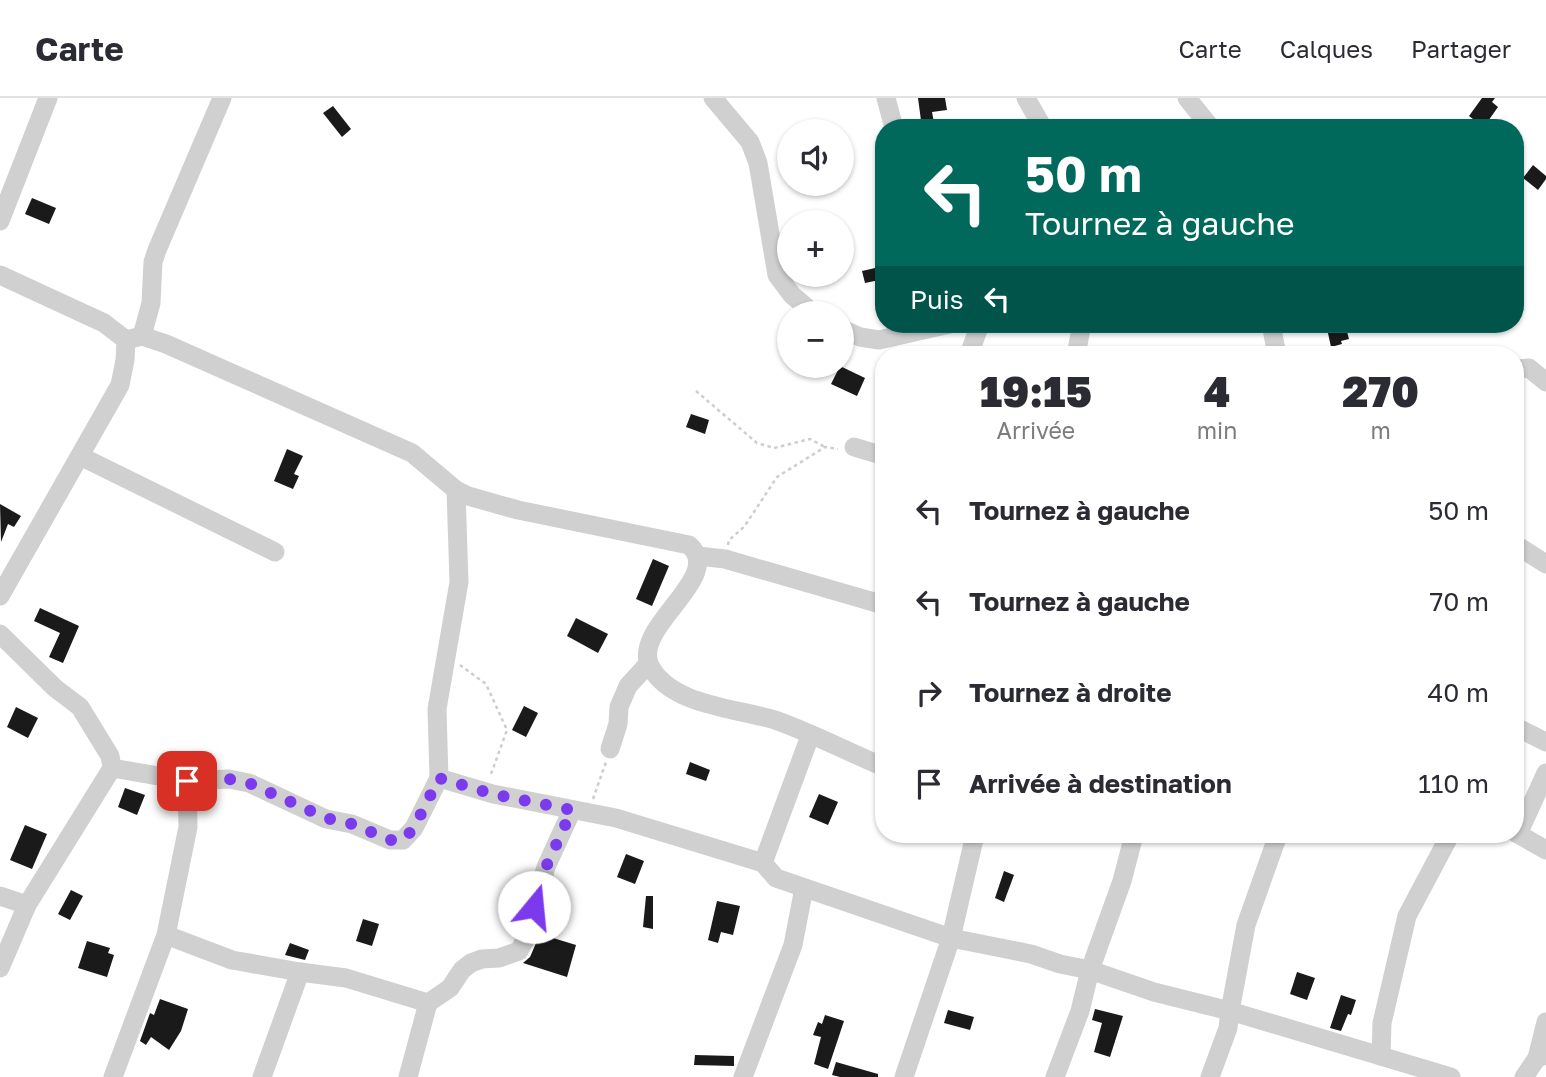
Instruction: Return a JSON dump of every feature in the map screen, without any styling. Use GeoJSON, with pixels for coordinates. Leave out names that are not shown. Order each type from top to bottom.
{"type":"FeatureCollection","features":[{"type":"Feature","properties":{"kind":"street"},"geometry":{"type":"LineString","coordinates":[[0,221],[48,98]]}},
{"type":"Feature","properties":{"kind":"street"},"geometry":{"type":"LineString","coordinates":[[0,596],[120,385],[125,360],[151,303],[153,262],[157,250],[222,98]]}},
{"type":"Feature","properties":{"kind":"street"},"geometry":{"type":"LineString","coordinates":[[713,98],[754,147],[777,275],[799,301]]}},
{"type":"Feature","properties":{"kind":"street"},"geometry":{"type":"LineString","coordinates":[[886,98],[892,119]]}},
{"type":"Feature","properties":{"kind":"street"},"geometry":{"type":"LineString","coordinates":[[1026,98],[1038,119]]}},
{"type":"Feature","properties":{"kind":"street"},"geometry":{"type":"LineString","coordinates":[[1187,98],[1204,119]]}},
{"type":"Feature","properties":{"kind":"street"},"geometry":{"type":"LineString","coordinates":[[0,275],[134,338],[226,370],[412,453],[468,496],[518,510],[689,545],[698,556],[699,565],[693,578],[656,630],[646,655],[664,682],[685,695],[709,704],[775,720],[875,763]]}},
{"type":"Feature","properties":{"kind":"street"},"geometry":{"type":"LineString","coordinates":[[854,334],[879,340],[908,333]]}},
{"type":"Feature","properties":{"kind":"street"},"geometry":{"type":"LineString","coordinates":[[1524,368],[1529,368],[1546,382]]}},
{"type":"Feature","properties":{"kind":"street"},"geometry":{"type":"LineString","coordinates":[[854,447],[875,453]]}},
{"type":"Feature","properties":{"kind":"street"},"geometry":{"type":"LineString","coordinates":[[80,456],[275,552]]}},
{"type":"Feature","properties":{"kind":"street"},"geometry":{"type":"LineString","coordinates":[[112,768],[187,781],[229,779],[249,783],[326,818],[352,824],[390,840],[403,840],[414,828],[439,778],[437,709],[459,582],[456,489]]}},
{"type":"Feature","properties":{"kind":"street"},"geometry":{"type":"LineString","coordinates":[[1524,550],[1546,564]]}},
{"type":"Feature","properties":{"kind":"street"},"geometry":{"type":"LineString","coordinates":[[698,556],[725,559],[875,602]]}},
{"type":"Feature","properties":{"kind":"street"},"geometry":{"type":"LineString","coordinates":[[0,635],[55,688],[80,707],[110,756],[112,768],[27,905],[0,968]]}},
{"type":"Feature","properties":{"kind":"street"},"geometry":{"type":"LineString","coordinates":[[610,749],[618,724],[618,707],[628,686],[649,663]]}},
{"type":"Feature","properties":{"kind":"street"},"geometry":{"type":"LineString","coordinates":[[1524,731],[1546,742]]}},
{"type":"Feature","properties":{"kind":"street"},"geometry":{"type":"LineString","coordinates":[[763,863],[810,736]]}},
{"type":"Feature","properties":{"kind":"street"},"geometry":{"type":"LineString","coordinates":[[1524,819],[1546,774]]}},
{"type":"Feature","properties":{"kind":"street"},"geometry":{"type":"LineString","coordinates":[[439,778],[493,794],[579,811],[763,863],[776,878],[951,938],[1031,954],[1090,970],[1154,992],[1230,1011],[1451,1077]]}},
{"type":"Feature","properties":{"kind":"street"},"geometry":{"type":"LineString","coordinates":[[113,1077],[166,936],[188,827],[187,781]]}},
{"type":"Feature","properties":{"kind":"street"},"geometry":{"type":"LineString","coordinates":[[408,1077],[428,1003],[450,988],[462,970],[471,963],[519,951],[525,940],[546,867],[579,811]]}},
{"type":"Feature","properties":{"kind":"street"},"geometry":{"type":"LineString","coordinates":[[1524,837],[1546,850]]}},
{"type":"Feature","properties":{"kind":"street"},"geometry":{"type":"LineString","coordinates":[[904,1077],[951,938],[973,843]]}},
{"type":"Feature","properties":{"kind":"street"},"geometry":{"type":"LineString","coordinates":[[1055,1077],[1080,1011],[1090,970],[1122,881],[1131,843]]}},
{"type":"Feature","properties":{"kind":"street"},"geometry":{"type":"LineString","coordinates":[[1210,1077],[1228,1028],[1246,925],[1275,843]]}},
{"type":"Feature","properties":{"kind":"street"},"geometry":{"type":"LineString","coordinates":[[1381,1056],[1382,1023],[1407,916],[1446,843]]}},
{"type":"Feature","properties":{"kind":"street"},"geometry":{"type":"LineString","coordinates":[[743,1077],[793,945],[804,888]]}},
{"type":"Feature","properties":{"kind":"street"},"geometry":{"type":"LineString","coordinates":[[0,896],[27,905]]}},
{"type":"Feature","properties":{"kind":"street"},"geometry":{"type":"LineString","coordinates":[[166,936],[232,960],[346,978],[428,1003]]}},
{"type":"Feature","properties":{"kind":"street"},"geometry":{"type":"LineString","coordinates":[[262,1077],[300,972]]}},
{"type":"Feature","properties":{"kind":"street"},"geometry":{"type":"LineString","coordinates":[[1524,1077],[1541,1056],[1546,1022]]}},
{"type":"Feature","properties":{"kind":"path"},"geometry":{"type":"LineString","coordinates":[[696,391],[757,443],[774,448],[810,439],[825,447],[854,447]]}},
{"type":"Feature","properties":{"kind":"path"},"geometry":{"type":"LineString","coordinates":[[725,559],[729,540],[744,527],[777,477],[825,447]]}},
{"type":"Feature","properties":{"kind":"path"},"geometry":{"type":"LineString","coordinates":[[446,655],[486,684],[505,721],[506,737],[488,780],[493,794]]}},
{"type":"Feature","properties":{"kind":"path"},"geometry":{"type":"LineString","coordinates":[[579,811],[592,802],[610,749]]}},
{"type":"Feature","properties":{"kind":"building"},"geometry":{"type":"Polygon","coordinates":[[[918,98],[945,98],[947,110],[932,112],[933,119],[921,119],[918,98]]]}},
{"type":"Feature","properties":{"kind":"building"},"geometry":{"type":"Polygon","coordinates":[[[1482,98],[1495,98],[1492,102],[1498,107],[1490,119],[1473,119],[1469,116],[1482,98]]]}},
{"type":"Feature","properties":{"kind":"building"},"geometry":{"type":"Polygon","coordinates":[[[333,106],[351,129],[342,137],[323,113],[333,106]]]}},
{"type":"Feature","properties":{"kind":"building"},"geometry":{"type":"Polygon","coordinates":[[[1533,165],[1546,179],[1538,190],[1524,177],[1533,165]]]}},
{"type":"Feature","properties":{"kind":"building"},"geometry":{"type":"Polygon","coordinates":[[[32,198],[56,208],[49,224],[25,214],[32,198]]]}},
{"type":"Feature","properties":{"kind":"building"},"geometry":{"type":"Polygon","coordinates":[[[875,268],[875,281],[865,283],[862,271],[875,268]]]}},
{"type":"Feature","properties":{"kind":"building"},"geometry":{"type":"Polygon","coordinates":[[[1328,333],[1347,333],[1349,339],[1341,341],[1342,344],[1331,346],[1328,333]]]}},
{"type":"Feature","properties":{"kind":"building"},"geometry":{"type":"Polygon","coordinates":[[[854,373],[865,378],[857,396],[831,384],[834,378],[854,378],[854,373]]]}},
{"type":"Feature","properties":{"kind":"building"},"geometry":{"type":"Polygon","coordinates":[[[691,414],[709,420],[705,434],[686,427],[691,414]]]}},
{"type":"Feature","properties":{"kind":"building"},"geometry":{"type":"Polygon","coordinates":[[[287,449],[303,456],[294,474],[299,476],[293,489],[274,481],[287,449]]]}},
{"type":"Feature","properties":{"kind":"building"},"geometry":{"type":"Polygon","coordinates":[[[0,504],[21,516],[14,527],[8,524],[1,542],[0,504]]]}},
{"type":"Feature","properties":{"kind":"building"},"geometry":{"type":"Polygon","coordinates":[[[653,559],[669,566],[652,606],[636,599],[653,559]]]}},
{"type":"Feature","properties":{"kind":"building"},"geometry":{"type":"Polygon","coordinates":[[[40,608],[79,626],[63,663],[49,657],[60,633],[34,621],[40,608]]]}},
{"type":"Feature","properties":{"kind":"building"},"geometry":{"type":"Polygon","coordinates":[[[576,618],[608,634],[598,653],[567,636],[576,618]]]}},
{"type":"Feature","properties":{"kind":"building"},"geometry":{"type":"Polygon","coordinates":[[[524,706],[538,713],[526,737],[512,730],[524,706]]]}},
{"type":"Feature","properties":{"kind":"building"},"geometry":{"type":"Polygon","coordinates":[[[16,707],[38,718],[28,738],[7,727],[16,707]]]}},
{"type":"Feature","properties":{"kind":"building"},"geometry":{"type":"Polygon","coordinates":[[[690,762],[710,770],[706,781],[686,774],[690,762]]]}},
{"type":"Feature","properties":{"kind":"building"},"geometry":{"type":"Polygon","coordinates":[[[125,788],[145,795],[137,815],[118,807],[125,788]]]}},
{"type":"Feature","properties":{"kind":"building"},"geometry":{"type":"Polygon","coordinates":[[[819,794],[838,802],[828,825],[809,817],[819,794]]]}},
{"type":"Feature","properties":{"kind":"building"},"geometry":{"type":"Polygon","coordinates":[[[25,825],[47,834],[32,869],[10,860],[25,825]]]}},
{"type":"Feature","properties":{"kind":"building"},"geometry":{"type":"Polygon","coordinates":[[[626,854],[644,861],[635,884],[617,877],[626,854]]]}},
{"type":"Feature","properties":{"kind":"building"},"geometry":{"type":"Polygon","coordinates":[[[1004,871],[1014,875],[1004,902],[995,898],[1004,871]]]}},
{"type":"Feature","properties":{"kind":"building"},"geometry":{"type":"Polygon","coordinates":[[[71,890],[83,896],[70,920],[58,914],[71,890]]]}},
{"type":"Feature","properties":{"kind":"building"},"geometry":{"type":"Polygon","coordinates":[[[646,896],[653,896],[653,929],[643,927],[646,896]]]}},
{"type":"Feature","properties":{"kind":"building"},"geometry":{"type":"Polygon","coordinates":[[[717,901],[740,906],[733,935],[721,932],[718,943],[708,940],[717,901]]]}},
{"type":"Feature","properties":{"kind":"building"},"geometry":{"type":"Polygon","coordinates":[[[363,919],[379,924],[372,946],[356,941],[363,919]]]}},
{"type":"Feature","properties":{"kind":"building"},"geometry":{"type":"Polygon","coordinates":[[[540,934],[576,945],[567,977],[523,963],[530,957],[540,934]]]}},
{"type":"Feature","properties":{"kind":"building"},"geometry":{"type":"Polygon","coordinates":[[[87,941],[110,948],[108,953],[114,955],[107,977],[78,968],[87,941]]]}},
{"type":"Feature","properties":{"kind":"building"},"geometry":{"type":"Polygon","coordinates":[[[290,943],[309,950],[305,960],[285,955],[290,943]]]}},
{"type":"Feature","properties":{"kind":"building"},"geometry":{"type":"Polygon","coordinates":[[[1297,972],[1315,978],[1307,1000],[1290,994],[1297,972]]]}},
{"type":"Feature","properties":{"kind":"building"},"geometry":{"type":"Polygon","coordinates":[[[1341,995],[1356,1000],[1341,1031],[1330,1028],[1341,995]]]}},
{"type":"Feature","properties":{"kind":"building"},"geometry":{"type":"Polygon","coordinates":[[[160,999],[188,1009],[181,1031],[169,1050],[151,1037],[146,1045],[140,1041],[150,1013],[154,1015],[160,999]]]}},
{"type":"Feature","properties":{"kind":"building"},"geometry":{"type":"Polygon","coordinates":[[[1095,1009],[1123,1016],[1110,1057],[1094,1052],[1102,1023],[1092,1020],[1095,1009]]]}},
{"type":"Feature","properties":{"kind":"building"},"geometry":{"type":"Polygon","coordinates":[[[948,1010],[974,1017],[970,1030],[944,1023],[948,1010]]]}},
{"type":"Feature","properties":{"kind":"building"},"geometry":{"type":"Polygon","coordinates":[[[825,1015],[844,1021],[828,1069],[814,1064],[821,1037],[813,1035],[818,1022],[822,1024],[825,1015]]]}},
{"type":"Feature","properties":{"kind":"building"},"geometry":{"type":"Polygon","coordinates":[[[695,1055],[734,1056],[734,1066],[694,1065],[695,1055]]]}},
{"type":"Feature","properties":{"kind":"building"},"geometry":{"type":"Polygon","coordinates":[[[836,1062],[878,1074],[878,1077],[832,1075],[836,1062]]]}},
{"type":"Feature","properties":{"kind":"route"},"geometry":{"type":"LineString","coordinates":[[187,781],[229,779],[249,783],[313,813],[352,824],[390,840],[403,840],[414,828],[439,778],[493,794],[572,810],[546,867],[534,907]]}}]}
